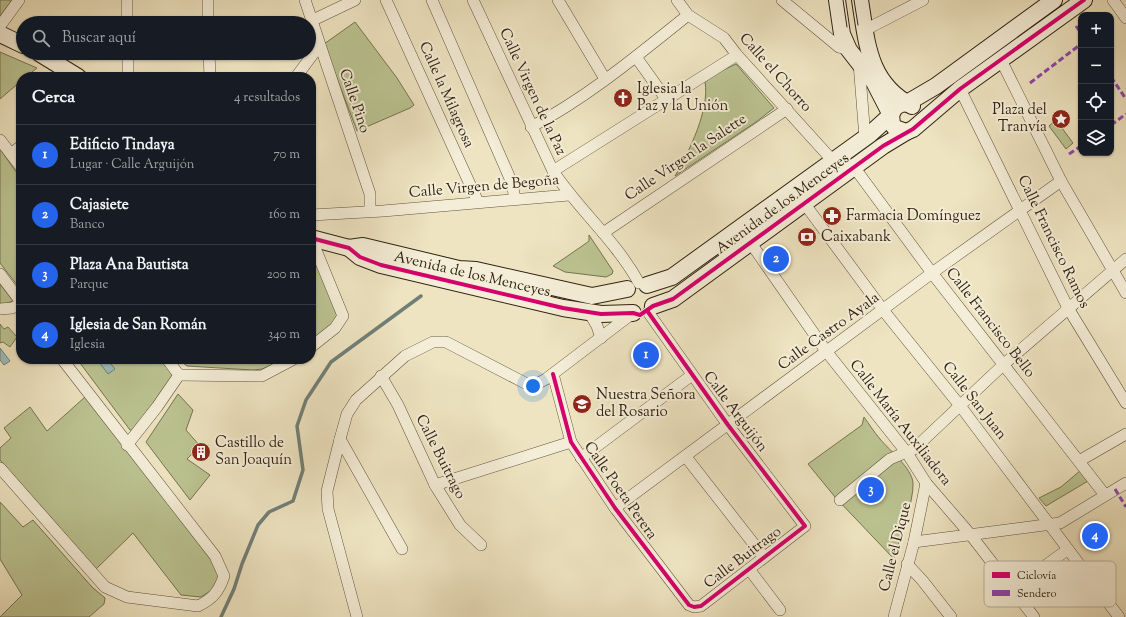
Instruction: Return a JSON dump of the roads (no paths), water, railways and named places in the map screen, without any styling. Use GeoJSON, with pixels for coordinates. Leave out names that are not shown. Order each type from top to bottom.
{"type":"FeatureCollection","features":[{"type":"Feature","properties":{"kind":"main road"},"geometry":{"type":"LineString","coordinates":[[837,0],[842,34],[849,50],[874,82],[891,115],[894,128],[912,128],[919,115],[917,110],[888,89],[872,63],[860,0]]}},
{"type":"Feature","properties":{"kind":"main road"},"geometry":{"type":"LineString","coordinates":[[891,115],[895,107],[907,103],[936,86],[1054,0]]}},
{"type":"Feature","properties":{"kind":"main road","name":"Avenida de los Menceyes"},"geometry":{"type":"LineString","coordinates":[[342,246],[360,257],[381,265],[562,308],[600,314],[644,310],[673,299],[854,167],[912,128],[960,89],[1084,0]]}},
{"type":"Feature","properties":{"kind":"main road"},"geometry":{"type":"LineString","coordinates":[[0,34],[16,42]]}},
{"type":"Feature","properties":{"kind":"main road"},"geometry":{"type":"LineString","coordinates":[[849,50],[856,50],[866,36]]}},
{"type":"Feature","properties":{"kind":"main road"},"geometry":{"type":"LineString","coordinates":[[50,60],[70,72]]}},
{"type":"Feature","properties":{"kind":"main road","name":"Avenida de los Menceyes"},"geometry":{"type":"LineString","coordinates":[[316,239],[342,246],[363,246],[580,294],[603,295],[672,277],[865,138],[891,115]]}},
{"type":"Feature","properties":{"kind":"main road"},"geometry":{"type":"LineString","coordinates":[[637,286],[652,290],[655,298],[644,310],[627,310],[623,296],[637,286]]}},
{"type":"Feature","properties":{"kind":"street"},"geometry":{"type":"LineString","coordinates":[[0,26],[19,0]]}},
{"type":"Feature","properties":{"kind":"street"},"geometry":{"type":"LineString","coordinates":[[127,0],[127,16]]}},
{"type":"Feature","properties":{"kind":"street"},"geometry":{"type":"LineString","coordinates":[[208,0],[208,16]]}},
{"type":"Feature","properties":{"kind":"street","name":"Calle Pino"},"geometry":{"type":"LineString","coordinates":[[305,0],[310,16]]}},
{"type":"Feature","properties":{"kind":"street"},"geometry":{"type":"LineString","coordinates":[[316,19],[355,0]]}},
{"type":"Feature","properties":{"kind":"street","name":"Calle la Milagrosa"},"geometry":{"type":"LineString","coordinates":[[386,0],[478,202]]}},
{"type":"Feature","properties":{"kind":"street","name":"Calle Virgen de la Paz"},"geometry":{"type":"LineString","coordinates":[[473,0],[531,127],[553,171],[569,195]]}},
{"type":"Feature","properties":{"kind":"street"},"geometry":{"type":"LineString","coordinates":[[558,0],[605,79]]}},
{"type":"Feature","properties":{"kind":"street"},"geometry":{"type":"LineString","coordinates":[[531,127],[570,105],[636,57],[688,15],[677,0]]}},
{"type":"Feature","properties":{"kind":"street"},"geometry":{"type":"LineString","coordinates":[[782,0],[839,47],[849,50]]}},
{"type":"Feature","properties":{"kind":"street"},"geometry":{"type":"LineString","coordinates":[[866,36],[923,0]]}},
{"type":"Feature","properties":{"kind":"street"},"geometry":{"type":"LineString","coordinates":[[1113,0],[1126,18]]}},
{"type":"Feature","properties":{"kind":"street"},"geometry":{"type":"LineString","coordinates":[[435,1],[512,183],[515,199]]}},
{"type":"Feature","properties":{"kind":"street","name":"Calle el Chorro"},"geometry":{"type":"LineString","coordinates":[[688,15],[724,38],[737,55],[833,161]]}},
{"type":"Feature","properties":{"kind":"street","name":"Calle Pino"},"geometry":{"type":"LineString","coordinates":[[316,35],[370,194],[370,211]]}},
{"type":"Feature","properties":{"kind":"street"},"geometry":{"type":"LineString","coordinates":[[316,51],[320,46]]}},
{"type":"Feature","properties":{"kind":"street"},"geometry":{"type":"LineString","coordinates":[[553,171],[737,55]]}},
{"type":"Feature","properties":{"kind":"street"},"geometry":{"type":"LineString","coordinates":[[636,57],[666,99]]}},
{"type":"Feature","properties":{"kind":"street"},"geometry":{"type":"LineString","coordinates":[[128,60],[128,72]]}},
{"type":"Feature","properties":{"kind":"street"},"geometry":{"type":"LineString","coordinates":[[210,60],[210,72]]}},
{"type":"Feature","properties":{"kind":"street"},"geometry":{"type":"LineString","coordinates":[[300,72],[309,60]]}},
{"type":"Feature","properties":{"kind":"street"},"geometry":{"type":"LineString","coordinates":[[1001,60],[1061,181],[1126,293]]}},
{"type":"Feature","properties":{"kind":"street"},"geometry":{"type":"LineString","coordinates":[[859,62],[865,138]]}},
{"type":"Feature","properties":{"kind":"street","name":"Calle Francisco Ramos"},"geometry":{"type":"LineString","coordinates":[[960,89],[1068,308],[1126,403]]}},
{"type":"Feature","properties":{"kind":"street","name":"Calle Virgen la Salette"},"geometry":{"type":"LineString","coordinates":[[603,233],[787,109]]}},
{"type":"Feature","properties":{"kind":"street"},"geometry":{"type":"LineString","coordinates":[[0,140],[16,160]]}},
{"type":"Feature","properties":{"kind":"street"},"geometry":{"type":"LineString","coordinates":[[11,154],[16,150]]}},
{"type":"Feature","properties":{"kind":"street","name":"Calle Francisco Bello"},"geometry":{"type":"LineString","coordinates":[[854,167],[932,273],[1105,495]]}},
{"type":"Feature","properties":{"kind":"street","name":"Calle Castro Ayala"},"geometry":{"type":"LineString","coordinates":[[615,508],[686,457],[932,273],[1061,181]]}},
{"type":"Feature","properties":{"kind":"street","name":"Calle Virgen de Begoña"},"geometry":{"type":"LineString","coordinates":[[316,216],[569,195],[603,233],[630,267],[637,286]]}},
{"type":"Feature","properties":{"kind":"street","name":"Calle San Juan"},"geometry":{"type":"LineString","coordinates":[[804,203],[883,310],[960,407],[1076,561]]}},
{"type":"Feature","properties":{"kind":"street","name":"Calle María Auxiliadora"},"geometry":{"type":"LineString","coordinates":[[750,242],[826,351],[907,453],[926,483],[970,534],[991,561]]}},
{"type":"Feature","properties":{"kind":"street"},"geometry":{"type":"LineString","coordinates":[[324,265],[326,258],[342,246]]}},
{"type":"Feature","properties":{"kind":"street"},"geometry":{"type":"LineString","coordinates":[[316,248],[324,265],[343,316],[335,328],[316,343]]}},
{"type":"Feature","properties":{"kind":"street"},"geometry":{"type":"LineString","coordinates":[[840,500],[890,459],[914,450],[1003,365],[1126,259]]}},
{"type":"Feature","properties":{"kind":"street"},"geometry":{"type":"LineString","coordinates":[[0,274],[16,296]]}},
{"type":"Feature","properties":{"kind":"street"},"geometry":{"type":"LineString","coordinates":[[0,309],[12,308],[16,306]]}},
{"type":"Feature","properties":{"kind":"street"},"geometry":{"type":"LineString","coordinates":[[357,617],[328,509],[327,491],[347,414],[356,400],[405,356],[433,342],[446,342],[533,386],[553,374],[601,338],[644,310]]}},
{"type":"Feature","properties":{"kind":"street","name":"Calle Arguijón"},"geometry":{"type":"LineString","coordinates":[[644,310],[728,425],[805,526]]}},
{"type":"Feature","properties":{"kind":"street"},"geometry":{"type":"LineString","coordinates":[[589,312],[597,326],[601,338]]}},
{"type":"Feature","properties":{"kind":"street"},"geometry":{"type":"LineString","coordinates":[[0,468],[105,587],[127,597],[198,606],[209,601],[219,589],[224,576],[215,556],[66,364]]}},
{"type":"Feature","properties":{"kind":"street"},"geometry":{"type":"LineString","coordinates":[[171,364],[179,375]]}},
{"type":"Feature","properties":{"kind":"street"},"geometry":{"type":"LineString","coordinates":[[179,375],[262,376],[285,364]]}},
{"type":"Feature","properties":{"kind":"street","name":"Calle Poeta Perera"},"geometry":{"type":"LineString","coordinates":[[553,374],[571,442],[615,508],[689,605],[694,607]]}},
{"type":"Feature","properties":{"kind":"street"},"geometry":{"type":"LineString","coordinates":[[128,444],[157,407],[179,375]]}},
{"type":"Feature","properties":{"kind":"street"},"geometry":{"type":"LineString","coordinates":[[582,458],[692,375]]}},
{"type":"Feature","properties":{"kind":"street","name":"Calle Buitrago"},"geometry":{"type":"LineString","coordinates":[[381,376],[398,405],[435,485],[460,525],[481,545]]}},
{"type":"Feature","properties":{"kind":"street"},"geometry":{"type":"LineString","coordinates":[[1080,461],[1126,434]]}},
{"type":"Feature","properties":{"kind":"street"},"geometry":{"type":"LineString","coordinates":[[340,439],[402,549]]}},
{"type":"Feature","properties":{"kind":"street"},"geometry":{"type":"LineString","coordinates":[[435,485],[571,442]]}},
{"type":"Feature","properties":{"kind":"street"},"geometry":{"type":"LineString","coordinates":[[686,457],[764,557]]}},
{"type":"Feature","properties":{"kind":"street"},"geometry":{"type":"LineString","coordinates":[[914,542],[1060,523],[1126,482]]}},
{"type":"Feature","properties":{"kind":"street","name":"Calle el Dique"},"geometry":{"type":"LineString","coordinates":[[894,617],[914,542],[926,483]]}},
{"type":"Feature","properties":{"kind":"street","name":"Calle Buitrago"},"geometry":{"type":"LineString","coordinates":[[694,607],[701,606],[805,526]]}},
{"type":"Feature","properties":{"kind":"street"},"geometry":{"type":"LineString","coordinates":[[1052,561],[1067,550]]}},
{"type":"Feature","properties":{"kind":"street"},"geometry":{"type":"LineString","coordinates":[[907,564],[922,580],[951,617]]}},
{"type":"Feature","properties":{"kind":"street"},"geometry":{"type":"LineString","coordinates":[[749,569],[780,610]]}},
{"type":"Feature","properties":{"kind":"street","name":"Calle María Auxiliadora"},"geometry":{"type":"LineString","coordinates":[[1026,607],[1034,617]]}},
{"type":"Feature","properties":{"kind":"street","name":"Calle San Juan"},"geometry":{"type":"LineString","coordinates":[[1111,607],[1119,617]]}},
{"type":"Feature","properties":{"kind":"water"},"geometry":{"type":"Polygon","coordinates":[[[0,348],[10,361],[4,365],[0,360],[0,348]]]}},
{"type":"Feature","properties":{"kind":"water"},"geometry":{"type":"Polygon","coordinates":[[[100,364],[111,364],[115,369],[108,374],[100,364]]]}},
{"type":"Feature","properties":{"kind":"waterway"},"geometry":{"type":"LineString","coordinates":[[221,617],[234,589],[242,564],[258,525],[269,512],[293,501],[303,470],[297,426],[306,400],[331,362],[421,296]]}},
{"type":"Feature","properties":{"kind":"tram line"},"geometry":{"type":"LineString","coordinates":[[843,0],[847,27]]}},
{"type":"Feature","properties":{"kind":"tram line"},"geometry":{"type":"LineString","coordinates":[[854,0],[858,25]]}},
{"type":"Feature","properties":{"kind":"place","name":"Iglesia la Paz y la Unión"},"geometry":{"type":"Point","coordinates":[623,98]}},
{"type":"Feature","properties":{"kind":"place","name":"Plaza del Tranvía"},"geometry":{"type":"Point","coordinates":[1061,119]}},
{"type":"Feature","properties":{"kind":"place","name":"Farmacia Domínguez"},"geometry":{"type":"Point","coordinates":[832,216]}},
{"type":"Feature","properties":{"kind":"place","name":"Caixabank"},"geometry":{"type":"Point","coordinates":[807,237]}},
{"type":"Feature","properties":{"kind":"place","name":"Cajasiete"},"geometry":{"type":"Point","coordinates":[776,259]}},
{"type":"Feature","properties":{"kind":"place","name":"Edificio Tindaya"},"geometry":{"type":"Point","coordinates":[646,355]}},
{"type":"Feature","properties":{"kind":"place","name":"Nuestra Señora del Rosario"},"geometry":{"type":"Point","coordinates":[582,404]}},
{"type":"Feature","properties":{"kind":"place","name":"Castillo de San Joaquín"},"geometry":{"type":"Point","coordinates":[201,452]}},
{"type":"Feature","properties":{"kind":"place","name":"Plaza Ana Bautista"},"geometry":{"type":"Point","coordinates":[871,490]}},
{"type":"Feature","properties":{"kind":"place","name":"Iglesia de San Román"},"geometry":{"type":"Point","coordinates":[1095,536]}}]}
